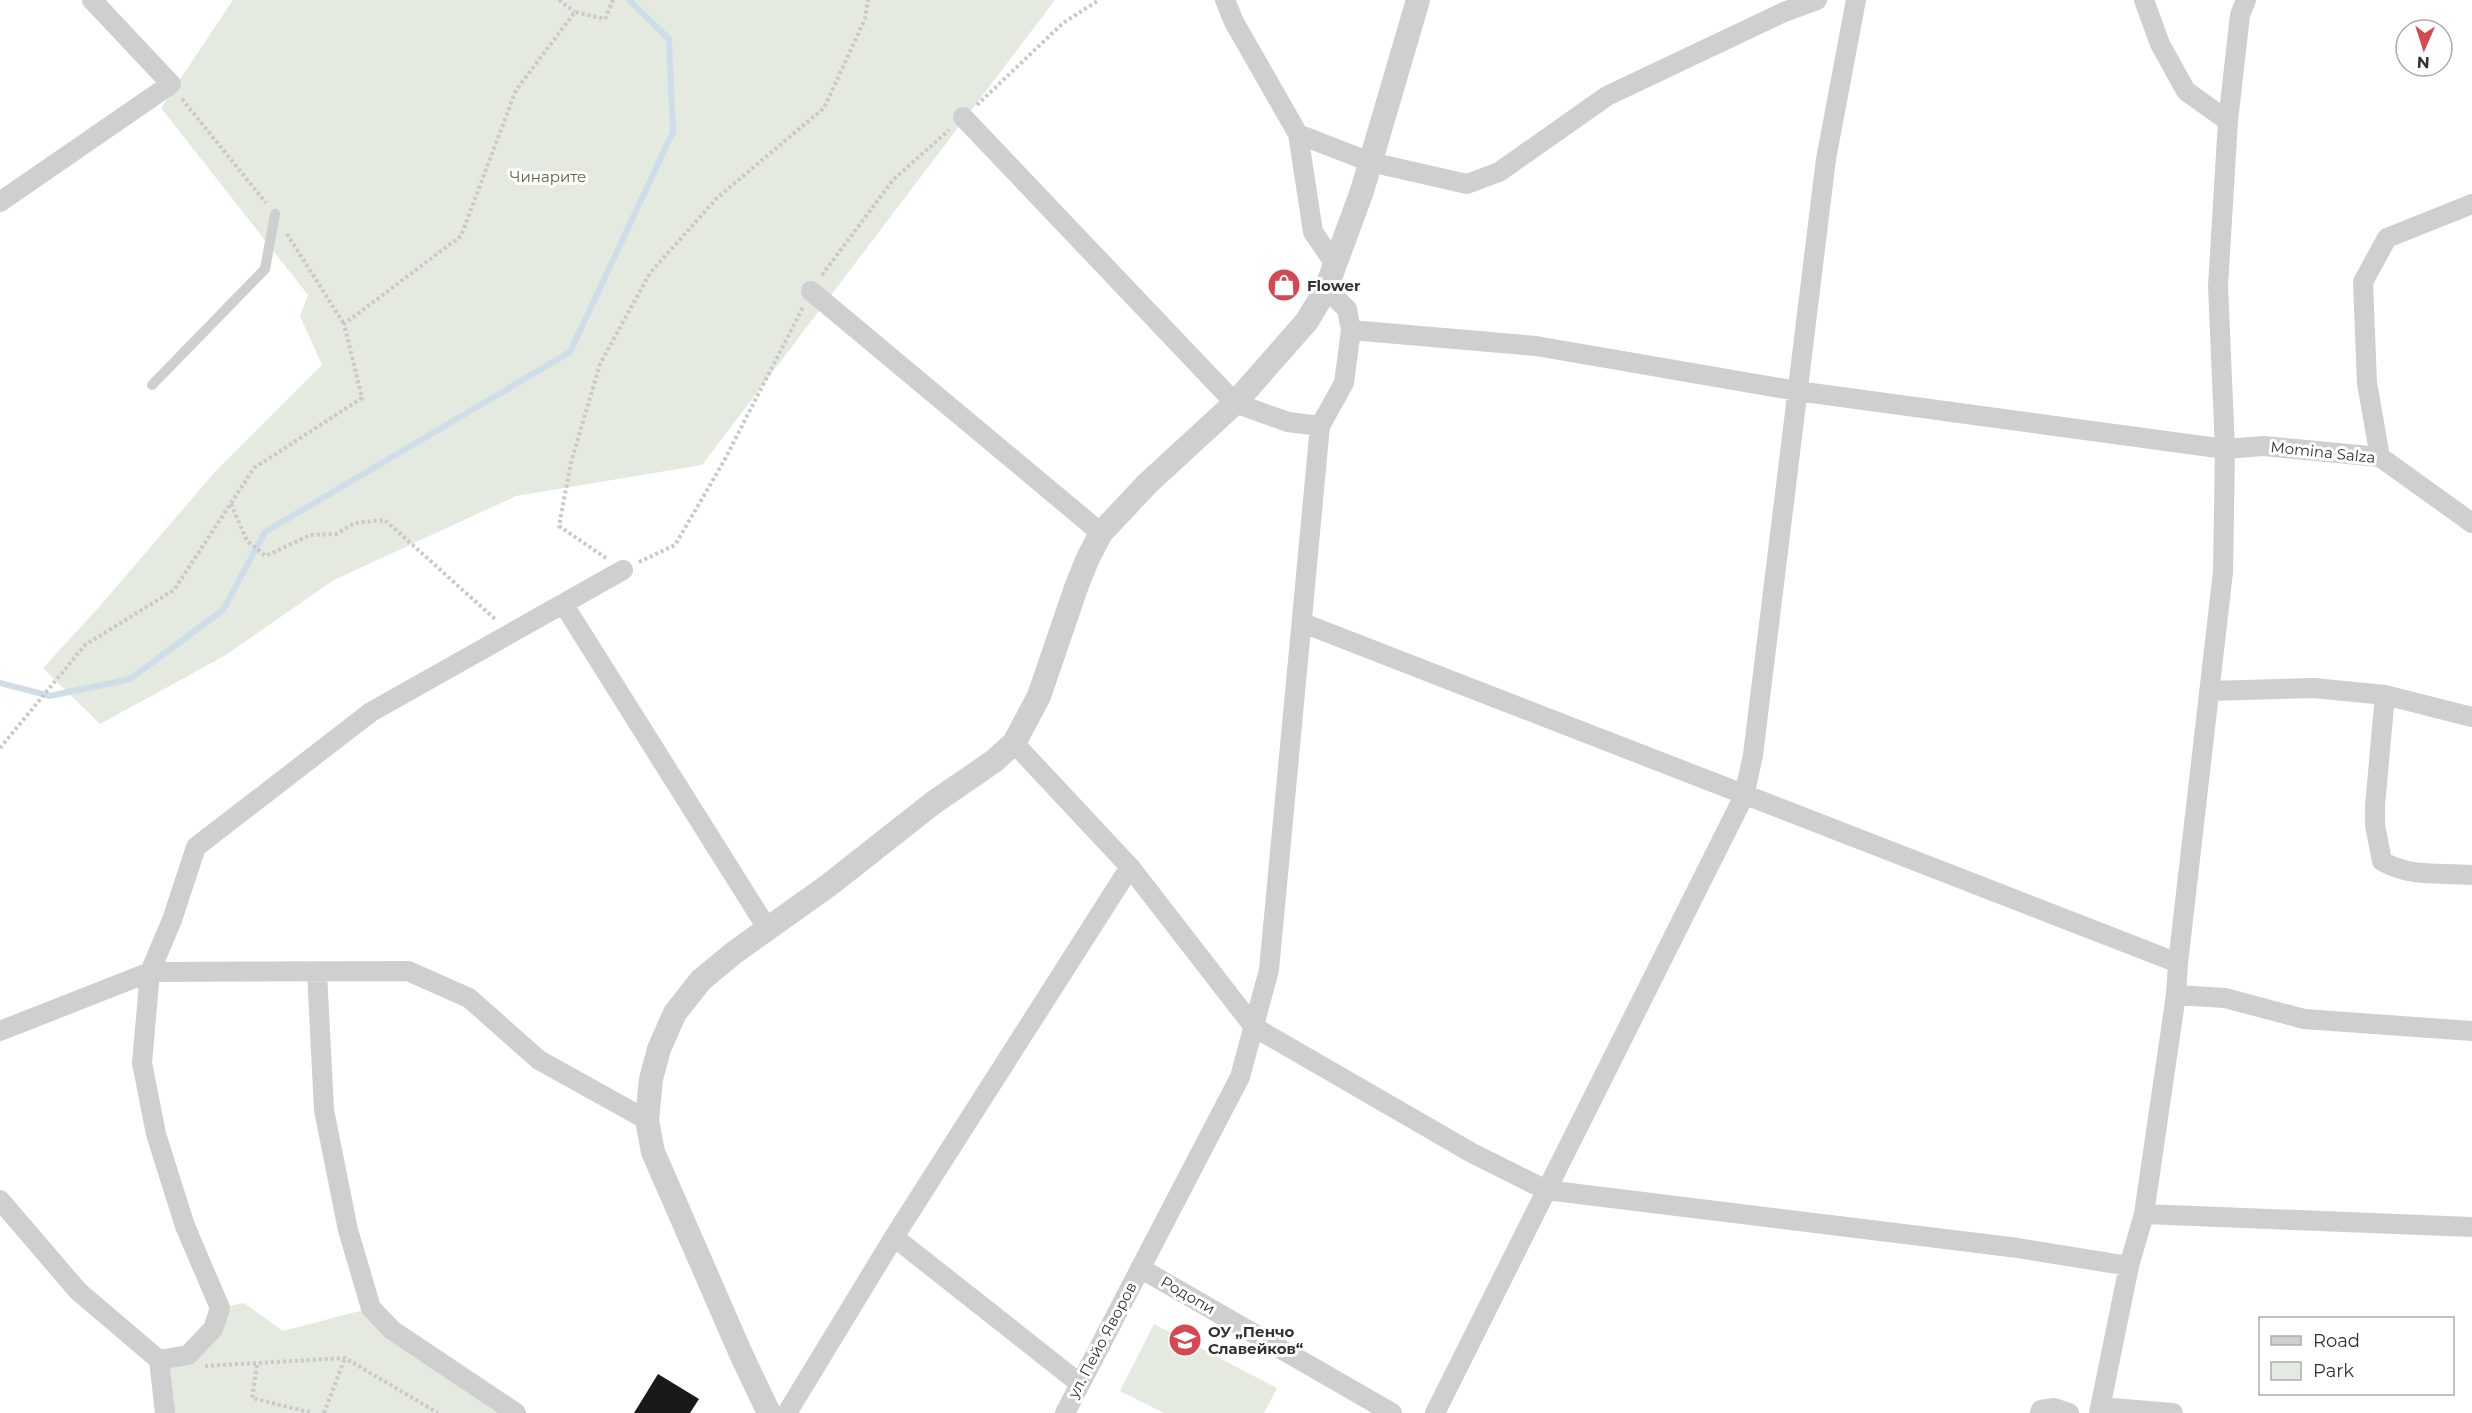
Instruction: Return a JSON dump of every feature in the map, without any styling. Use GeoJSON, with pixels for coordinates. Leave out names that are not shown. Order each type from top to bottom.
{"type":"FeatureCollection","features":[{"type":"Feature","properties":{"kind":"street"},"geometry":{"type":"LineString","coordinates":[[0,202],[171,84],[92,0]]}},
{"type":"Feature","properties":{"kind":"street"},"geometry":{"type":"LineString","coordinates":[[1225,0],[1234,22],[1298,134],[1313,232],[1335,264]]}},
{"type":"Feature","properties":{"kind":"street"},"geometry":{"type":"LineString","coordinates":[[769,1413],[653,1152],[647,1120],[651,1079],[658,1049],[675,1013],[701,980],[933,803],[994,761],[1014,743],[1039,696],[1077,585],[1101,533],[1148,483],[1235,402],[1307,321],[1326,289],[1370,162],[1418,0]]}},
{"type":"Feature","properties":{"kind":"street"},"geometry":{"type":"LineString","coordinates":[[1298,134],[1370,162],[1467,184],[1498,172],[1607,96],[1784,12],[1817,0]]}},
{"type":"Feature","properties":{"kind":"street"},"geometry":{"type":"LineString","coordinates":[[1435,1413],[1743,796],[1753,755],[1826,159],[1856,0]]}},
{"type":"Feature","properties":{"kind":"street"},"geometry":{"type":"LineString","coordinates":[[2144,0],[2160,44],[2186,92],[2228,121]]}},
{"type":"Feature","properties":{"kind":"street"},"geometry":{"type":"LineString","coordinates":[[2173,1413],[2099,1410],[2129,1266],[2144,1214],[2176,995],[2223,572],[2224,449],[2218,286],[2228,121],[2240,15],[2246,0]]}},
{"type":"Feature","properties":{"kind":"street"},"geometry":{"type":"LineString","coordinates":[[963,117],[1235,402],[1288,422],[1320,426],[1344,383],[1351,330],[1347,309],[1326,289]]}},
{"type":"Feature","properties":{"kind":"street"},"geometry":{"type":"LineString","coordinates":[[2380,457],[2367,384],[2363,282],[2387,238],[2472,204]]}},
{"type":"Feature","properties":{"kind":"street"},"geometry":{"type":"LineString","coordinates":[[811,291],[1101,533]]}},
{"type":"Feature","properties":{"kind":"street","name":"Momina Salza"},"geometry":{"type":"LineString","coordinates":[[1351,330],[1536,346],[1797,391],[2224,449],[2263,447],[2380,457],[2472,523]]}},
{"type":"Feature","properties":{"kind":"street","name":"ул. Пейо Яворов"},"geometry":{"type":"LineString","coordinates":[[1065,1413],[1240,1077],[1269,970],[1320,426]]}},
{"type":"Feature","properties":{"kind":"street"},"geometry":{"type":"LineString","coordinates":[[159,1360],[188,1355],[213,1329],[220,1308],[185,1226],[156,1134],[142,1063],[150,972],[172,920],[196,847],[371,712],[623,570]]}},
{"type":"Feature","properties":{"kind":"street"},"geometry":{"type":"LineString","coordinates":[[564,604],[767,928]]}},
{"type":"Feature","properties":{"kind":"street"},"geometry":{"type":"LineString","coordinates":[[1303,623],[1743,796],[2178,963]]}},
{"type":"Feature","properties":{"kind":"street"},"geometry":{"type":"LineString","coordinates":[[2209,692],[2314,688],[2385,695],[2472,717]]}},
{"type":"Feature","properties":{"kind":"street"},"geometry":{"type":"LineString","coordinates":[[2385,695],[2375,807],[2375,825],[2382,861],[2394,869],[2435,875],[2472,875]]}},
{"type":"Feature","properties":{"kind":"street"},"geometry":{"type":"LineString","coordinates":[[1014,743],[1130,867],[1254,1028],[1472,1153],[1546,1190],[2018,1248],[2129,1266]]}},
{"type":"Feature","properties":{"kind":"street"},"geometry":{"type":"LineString","coordinates":[[787,1413],[894,1237],[1130,867]]}},
{"type":"Feature","properties":{"kind":"street"},"geometry":{"type":"LineString","coordinates":[[0,1031],[150,972],[408,971],[469,998],[538,1060],[647,1120]]}},
{"type":"Feature","properties":{"kind":"street"},"geometry":{"type":"LineString","coordinates":[[316,972],[324,1110],[348,1230],[371,1308],[392,1330],[516,1413]]}},
{"type":"Feature","properties":{"kind":"street"},"geometry":{"type":"LineString","coordinates":[[2176,995],[2225,998],[2304,1019],[2472,1031]]}},
{"type":"Feature","properties":{"kind":"street"},"geometry":{"type":"LineString","coordinates":[[0,1200],[78,1291],[159,1360],[165,1413]]}},
{"type":"Feature","properties":{"kind":"street"},"geometry":{"type":"LineString","coordinates":[[2144,1214],[2472,1227]]}},
{"type":"Feature","properties":{"kind":"street"},"geometry":{"type":"LineString","coordinates":[[894,1237],[1079,1383]]}},
{"type":"Feature","properties":{"kind":"street","name":"Родопи"},"geometry":{"type":"LineString","coordinates":[[1140,1268],[1392,1413]]}},
{"type":"Feature","properties":{"kind":"street"},"geometry":{"type":"LineString","coordinates":[[2040,1413],[2041,1410],[2054,1408],[2069,1413]]}},
{"type":"Feature","properties":{"kind":"lane"},"geometry":{"type":"LineString","coordinates":[[152,385],[265,269],[275,214]]}},
{"type":"Feature","properties":{"kind":"path"},"geometry":{"type":"LineString","coordinates":[[559,0],[575,12],[605,19],[613,0]]}},
{"type":"Feature","properties":{"kind":"path"},"geometry":{"type":"LineString","coordinates":[[868,0],[865,19],[824,108],[717,198],[650,273],[600,364],[571,462],[559,526],[623,570],[675,545],[724,461],[811,291],[893,180],[1063,23],[1099,0]]}},
{"type":"Feature","properties":{"kind":"path"},"geometry":{"type":"LineString","coordinates":[[344,324],[461,236],[516,90],[575,12]]}},
{"type":"Feature","properties":{"kind":"path"},"geometry":{"type":"LineString","coordinates":[[0,748],[85,645],[174,590],[254,468],[362,398],[344,324],[275,214],[206,132],[171,84]]}},
{"type":"Feature","properties":{"kind":"path"},"geometry":{"type":"LineString","coordinates":[[231,504],[247,541],[266,556],[310,535],[336,534],[355,523],[385,520],[511,634]]}},
{"type":"Feature","properties":{"kind":"path"},"geometry":{"type":"LineString","coordinates":[[324,1413],[345,1358]]}},
{"type":"Feature","properties":{"kind":"path"},"geometry":{"type":"LineString","coordinates":[[203,1366],[257,1365],[345,1358],[438,1413]]}},
{"type":"Feature","properties":{"kind":"path"},"geometry":{"type":"LineString","coordinates":[[257,1365],[252,1398],[312,1413]]}},
{"type":"Feature","properties":{"kind":"green space","name":"Чинарите"},"geometry":{"type":"Polygon","coordinates":[[[233,0],[1055,0],[702,465],[516,496],[334,580],[224,656],[100,724],[43,668],[100,606],[214,473],[322,365],[300,316],[308,295],[161,108],[233,0]]]}},
{"type":"Feature","properties":{"kind":"green space"},"geometry":{"type":"Polygon","coordinates":[[[244,1303],[283,1331],[371,1308],[516,1413],[164,1413],[159,1360],[188,1355],[220,1308],[244,1303]]]}},
{"type":"Feature","properties":{"kind":"green space"},"geometry":{"type":"Polygon","coordinates":[[[1154,1324],[1277,1388],[1264,1413],[1164,1413],[1120,1391],[1154,1324]]]}},
{"type":"Feature","properties":{"kind":"building"},"geometry":{"type":"Polygon","coordinates":[[[658,1374],[699,1399],[690,1413],[634,1413],[658,1374]]]}},
{"type":"Feature","properties":{"kind":"waterway"},"geometry":{"type":"LineString","coordinates":[[0,683],[50,696],[130,679],[223,610],[265,532],[570,352],[673,132],[669,39],[629,0]]}},
{"type":"Feature","properties":{"kind":"place","name":"Flower"},"geometry":{"type":"Point","coordinates":[1284,285]}},
{"type":"Feature","properties":{"kind":"place","name":"ОУ „Пенчо Славейков“"},"geometry":{"type":"Point","coordinates":[1185,1340]}}]}
